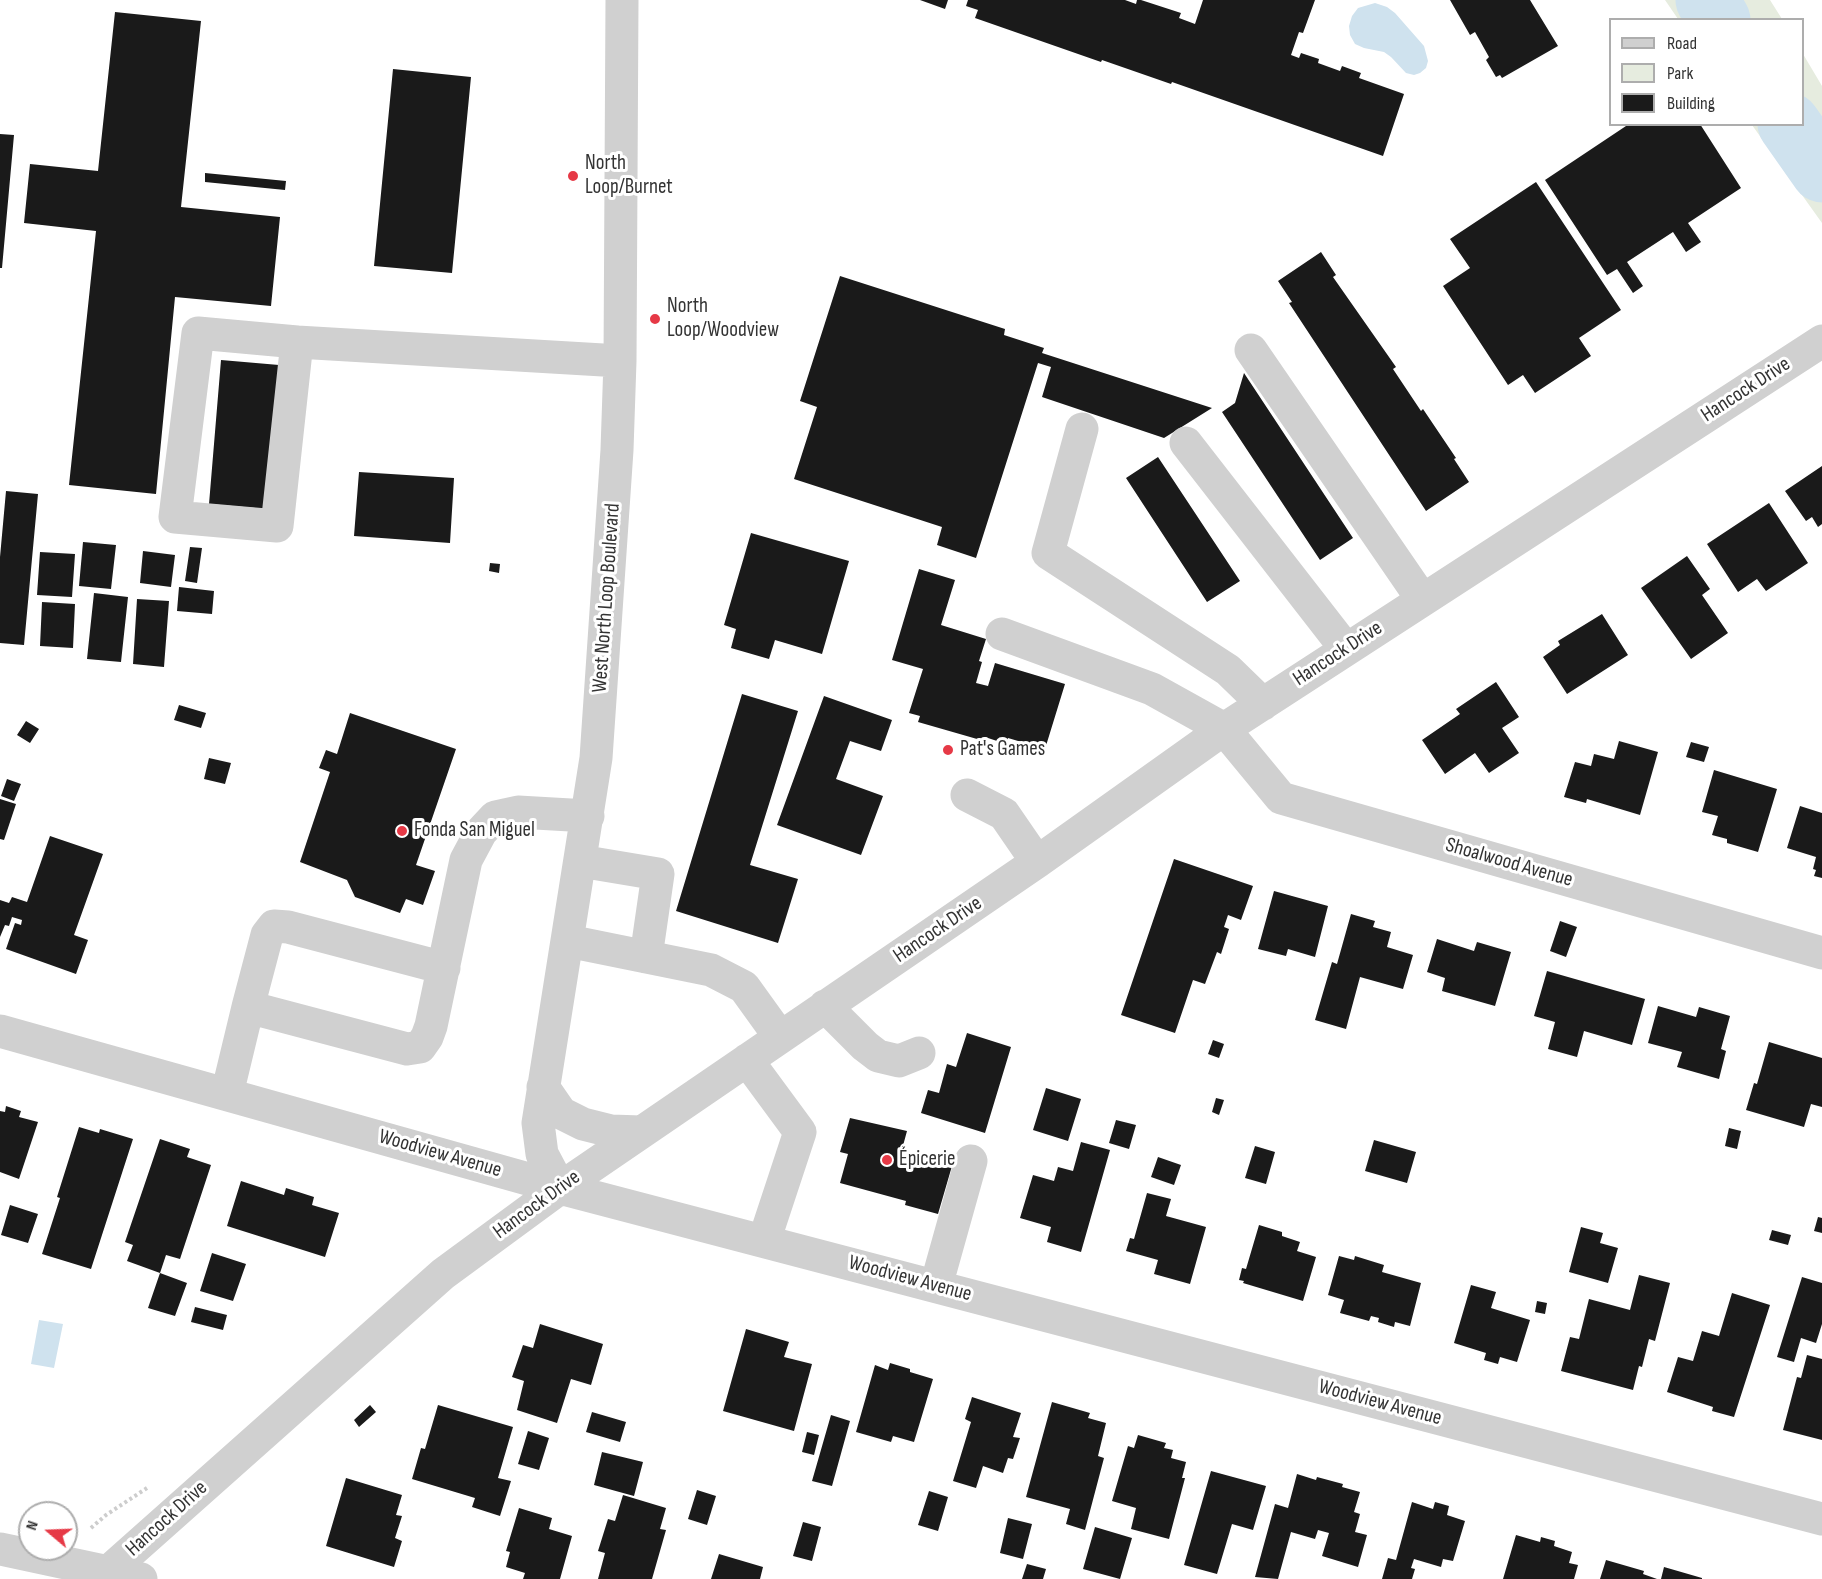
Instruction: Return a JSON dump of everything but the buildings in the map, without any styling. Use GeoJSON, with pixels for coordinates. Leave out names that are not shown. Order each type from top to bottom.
{"type":"FeatureCollection","features":[{"type":"Feature","properties":{"kind":"street","name":"West North Loop Boulevard"},"geometry":{"type":"LineString","coordinates":[[560,1188],[542,1154],[538,1123],[596,758],[617,450],[620,361],[622,0]]}},
{"type":"Feature","properties":{"kind":"street"},"geometry":{"type":"LineString","coordinates":[[297,342],[277,526],[175,517],[198,333],[297,342],[620,361]]}},
{"type":"Feature","properties":{"kind":"street","name":"Hancock Drive"},"geometry":{"type":"LineString","coordinates":[[105,1575],[442,1274],[560,1188],[1037,862],[1224,729],[1822,341]]}},
{"type":"Feature","properties":{"kind":"street"},"geometry":{"type":"LineString","coordinates":[[1251,350],[1422,599]]}},
{"type":"Feature","properties":{"kind":"street"},"geometry":{"type":"LineString","coordinates":[[1083,429],[1048,553],[1228,670],[1263,704]]}},
{"type":"Feature","properties":{"kind":"street"},"geometry":{"type":"LineString","coordinates":[[1186,443],[1346,649]]}},
{"type":"Feature","properties":{"kind":"street"},"geometry":{"type":"LineString","coordinates":[[1002,634],[1152,689],[1224,729]]}},
{"type":"Feature","properties":{"kind":"street","name":"Shoalwood Avenue"},"geometry":{"type":"LineString","coordinates":[[1224,729],[1281,798],[1822,953]]}},
{"type":"Feature","properties":{"kind":"street"},"geometry":{"type":"LineString","coordinates":[[967,795],[1004,814],[1037,862]]}},
{"type":"Feature","properties":{"kind":"street"},"geometry":{"type":"LineString","coordinates":[[248,1007],[407,1049],[420,1047],[427,1037],[444,968],[466,860],[481,832],[495,817],[518,812],[588,816]]}},
{"type":"Feature","properties":{"kind":"street"},"geometry":{"type":"LineString","coordinates":[[580,861],[658,874],[646,957]]}},
{"type":"Feature","properties":{"kind":"street"},"geometry":{"type":"LineString","coordinates":[[227,1094],[267,936],[274,926],[288,927],[444,968]]}},
{"type":"Feature","properties":{"kind":"street"},"geometry":{"type":"LineString","coordinates":[[568,941],[711,970],[744,987],[780,1037]]}},
{"type":"Feature","properties":{"kind":"street"},"geometry":{"type":"LineString","coordinates":[[825,1006],[878,1056],[899,1061],[919,1053]]}},
{"type":"Feature","properties":{"kind":"street","name":"Woodview Avenue"},"geometry":{"type":"LineString","coordinates":[[0,1031],[560,1188],[1822,1519]]}},
{"type":"Feature","properties":{"kind":"street"},"geometry":{"type":"LineString","coordinates":[[747,1060],[800,1132],[764,1241]]}},
{"type":"Feature","properties":{"kind":"street"},"geometry":{"type":"LineString","coordinates":[[543,1087],[561,1113],[583,1124],[611,1131],[641,1132]]}},
{"type":"Feature","properties":{"kind":"street"},"geometry":{"type":"LineString","coordinates":[[936,1286],[971,1161]]}},
{"type":"Feature","properties":{"kind":"street"},"geometry":{"type":"LineString","coordinates":[[0,1549],[105,1575],[141,1579]]}},
{"type":"Feature","properties":{"kind":"green space"},"geometry":{"type":"Polygon","coordinates":[[[1665,0],[1770,0],[1781,18],[1677,18],[1665,0]]]}},
{"type":"Feature","properties":{"kind":"green space"},"geometry":{"type":"Polygon","coordinates":[[[1804,56],[1822,86],[1822,223],[1753,126],[1804,126],[1804,56]]]}},
{"type":"Feature","properties":{"kind":"water"},"geometry":{"type":"Polygon","coordinates":[[[1375,3],[1395,13],[1424,46],[1428,61],[1426,68],[1420,73],[1414,75],[1406,73],[1384,52],[1355,44],[1350,35],[1349,26],[1352,16],[1358,8],[1375,3]]]}},
{"type":"Feature","properties":{"kind":"water"},"geometry":{"type":"Polygon","coordinates":[[[39,1320],[63,1324],[54,1368],[31,1364],[39,1320]]]}},
{"type":"Feature","properties":{"kind":"waterway"},"geometry":{"type":"LineString","coordinates":[[1707,0],[1718,18]]}},
{"type":"Feature","properties":{"kind":"waterway"},"geometry":{"type":"LineString","coordinates":[[1790,126],[1822,171]]}},
{"type":"Feature","properties":{"kind":"place","name":"North Loop/Burnet"},"geometry":{"type":"Point","coordinates":[573,176]}},
{"type":"Feature","properties":{"kind":"place","name":"North Loop/Woodview"},"geometry":{"type":"Point","coordinates":[655,319]}},
{"type":"Feature","properties":{"kind":"place","name":"Pat's Games"},"geometry":{"type":"Point","coordinates":[948,750]}},
{"type":"Feature","properties":{"kind":"place","name":"Fonda San Miguel"},"geometry":{"type":"Point","coordinates":[402,831]}},
{"type":"Feature","properties":{"kind":"place","name":"Épicerie"},"geometry":{"type":"Point","coordinates":[887,1160]}}]}
